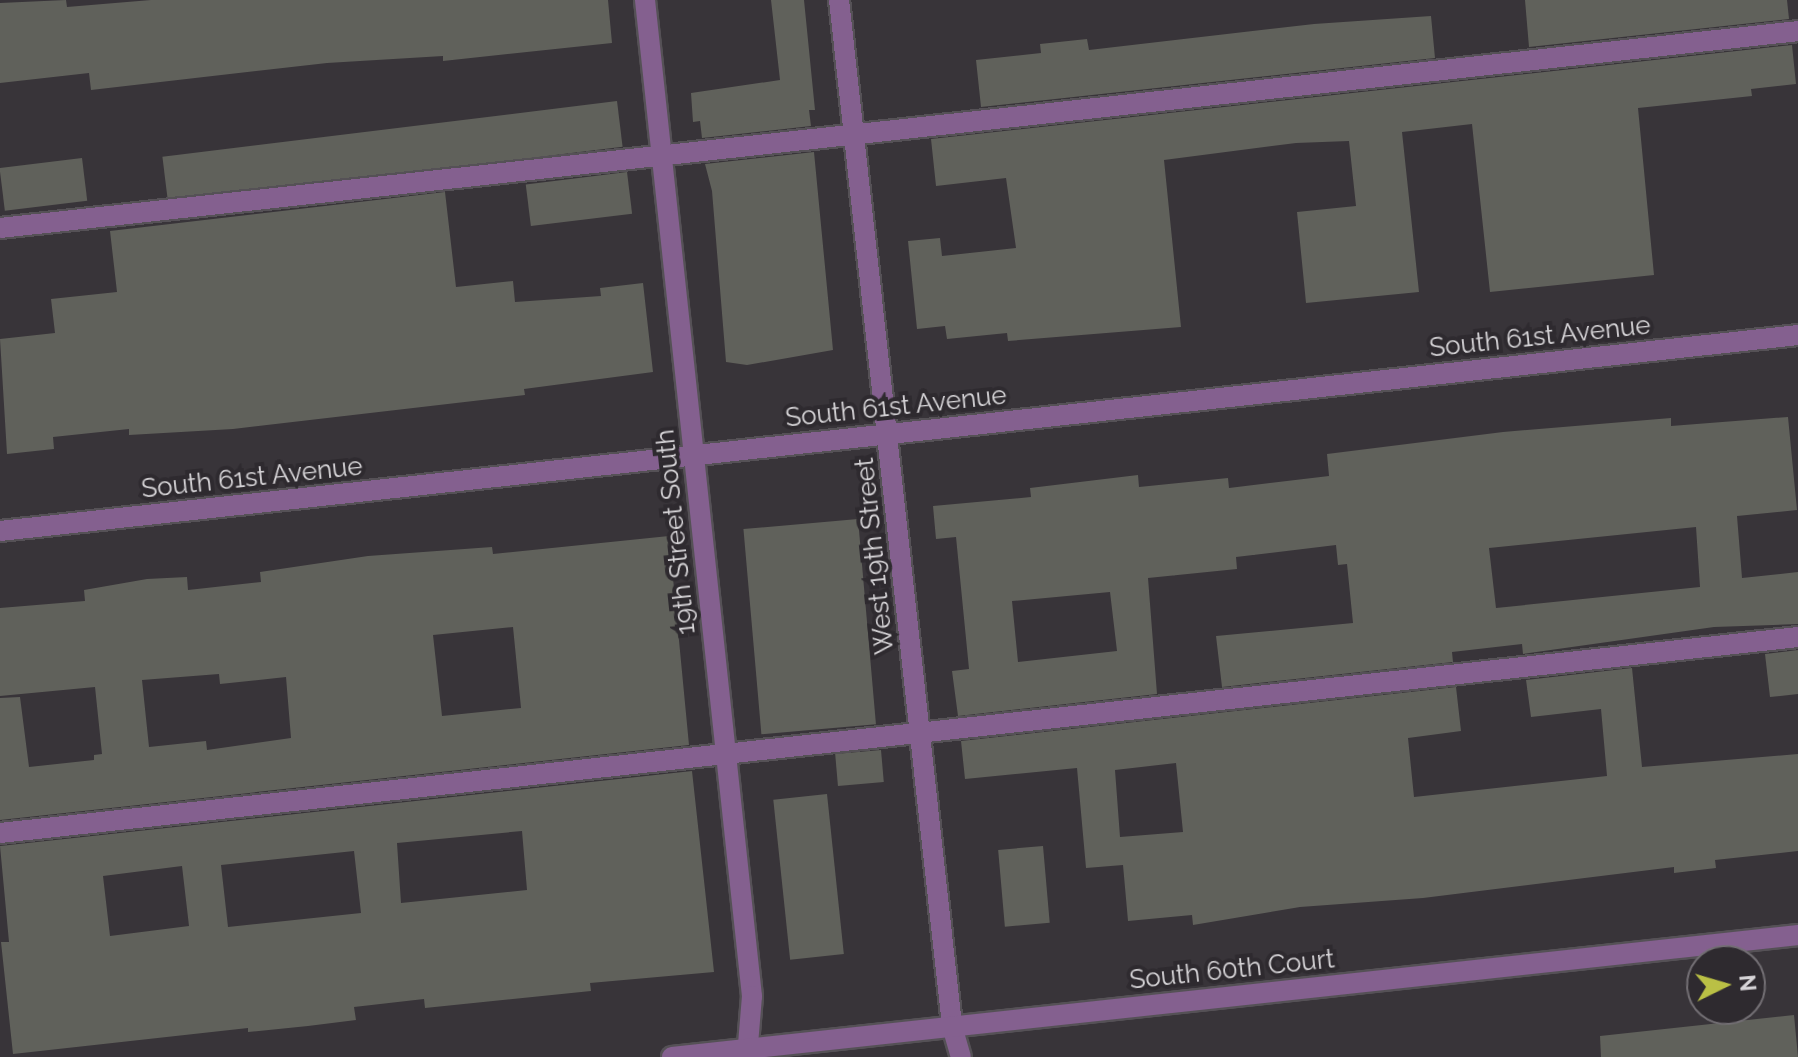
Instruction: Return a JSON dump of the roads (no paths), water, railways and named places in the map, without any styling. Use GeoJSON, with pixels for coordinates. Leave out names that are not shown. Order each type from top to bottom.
{"type":"FeatureCollection","features":[{"type":"Feature","properties":{"kind":"street","name":"19th Street South"},"geometry":{"type":"LineString","coordinates":[[645,0],[752,996],[748,1053]]}},
{"type":"Feature","properties":{"kind":"street","name":"West 19th Street"},"geometry":{"type":"LineString","coordinates":[[839,0],[952,1026],[961,1057]]}},
{"type":"Feature","properties":{"kind":"street"},"geometry":{"type":"LineString","coordinates":[[0,228],[1798,31]]}},
{"type":"Feature","properties":{"kind":"street","name":"South 61st Avenue"},"geometry":{"type":"LineString","coordinates":[[0,531],[1798,335]]}},
{"type":"Feature","properties":{"kind":"street"},"geometry":{"type":"LineString","coordinates":[[0,833],[1798,637]]}},
{"type":"Feature","properties":{"kind":"street","name":"South 60th Court"},"geometry":{"type":"LineString","coordinates":[[672,1057],[748,1053],[952,1026],[1798,935]]}}]}
